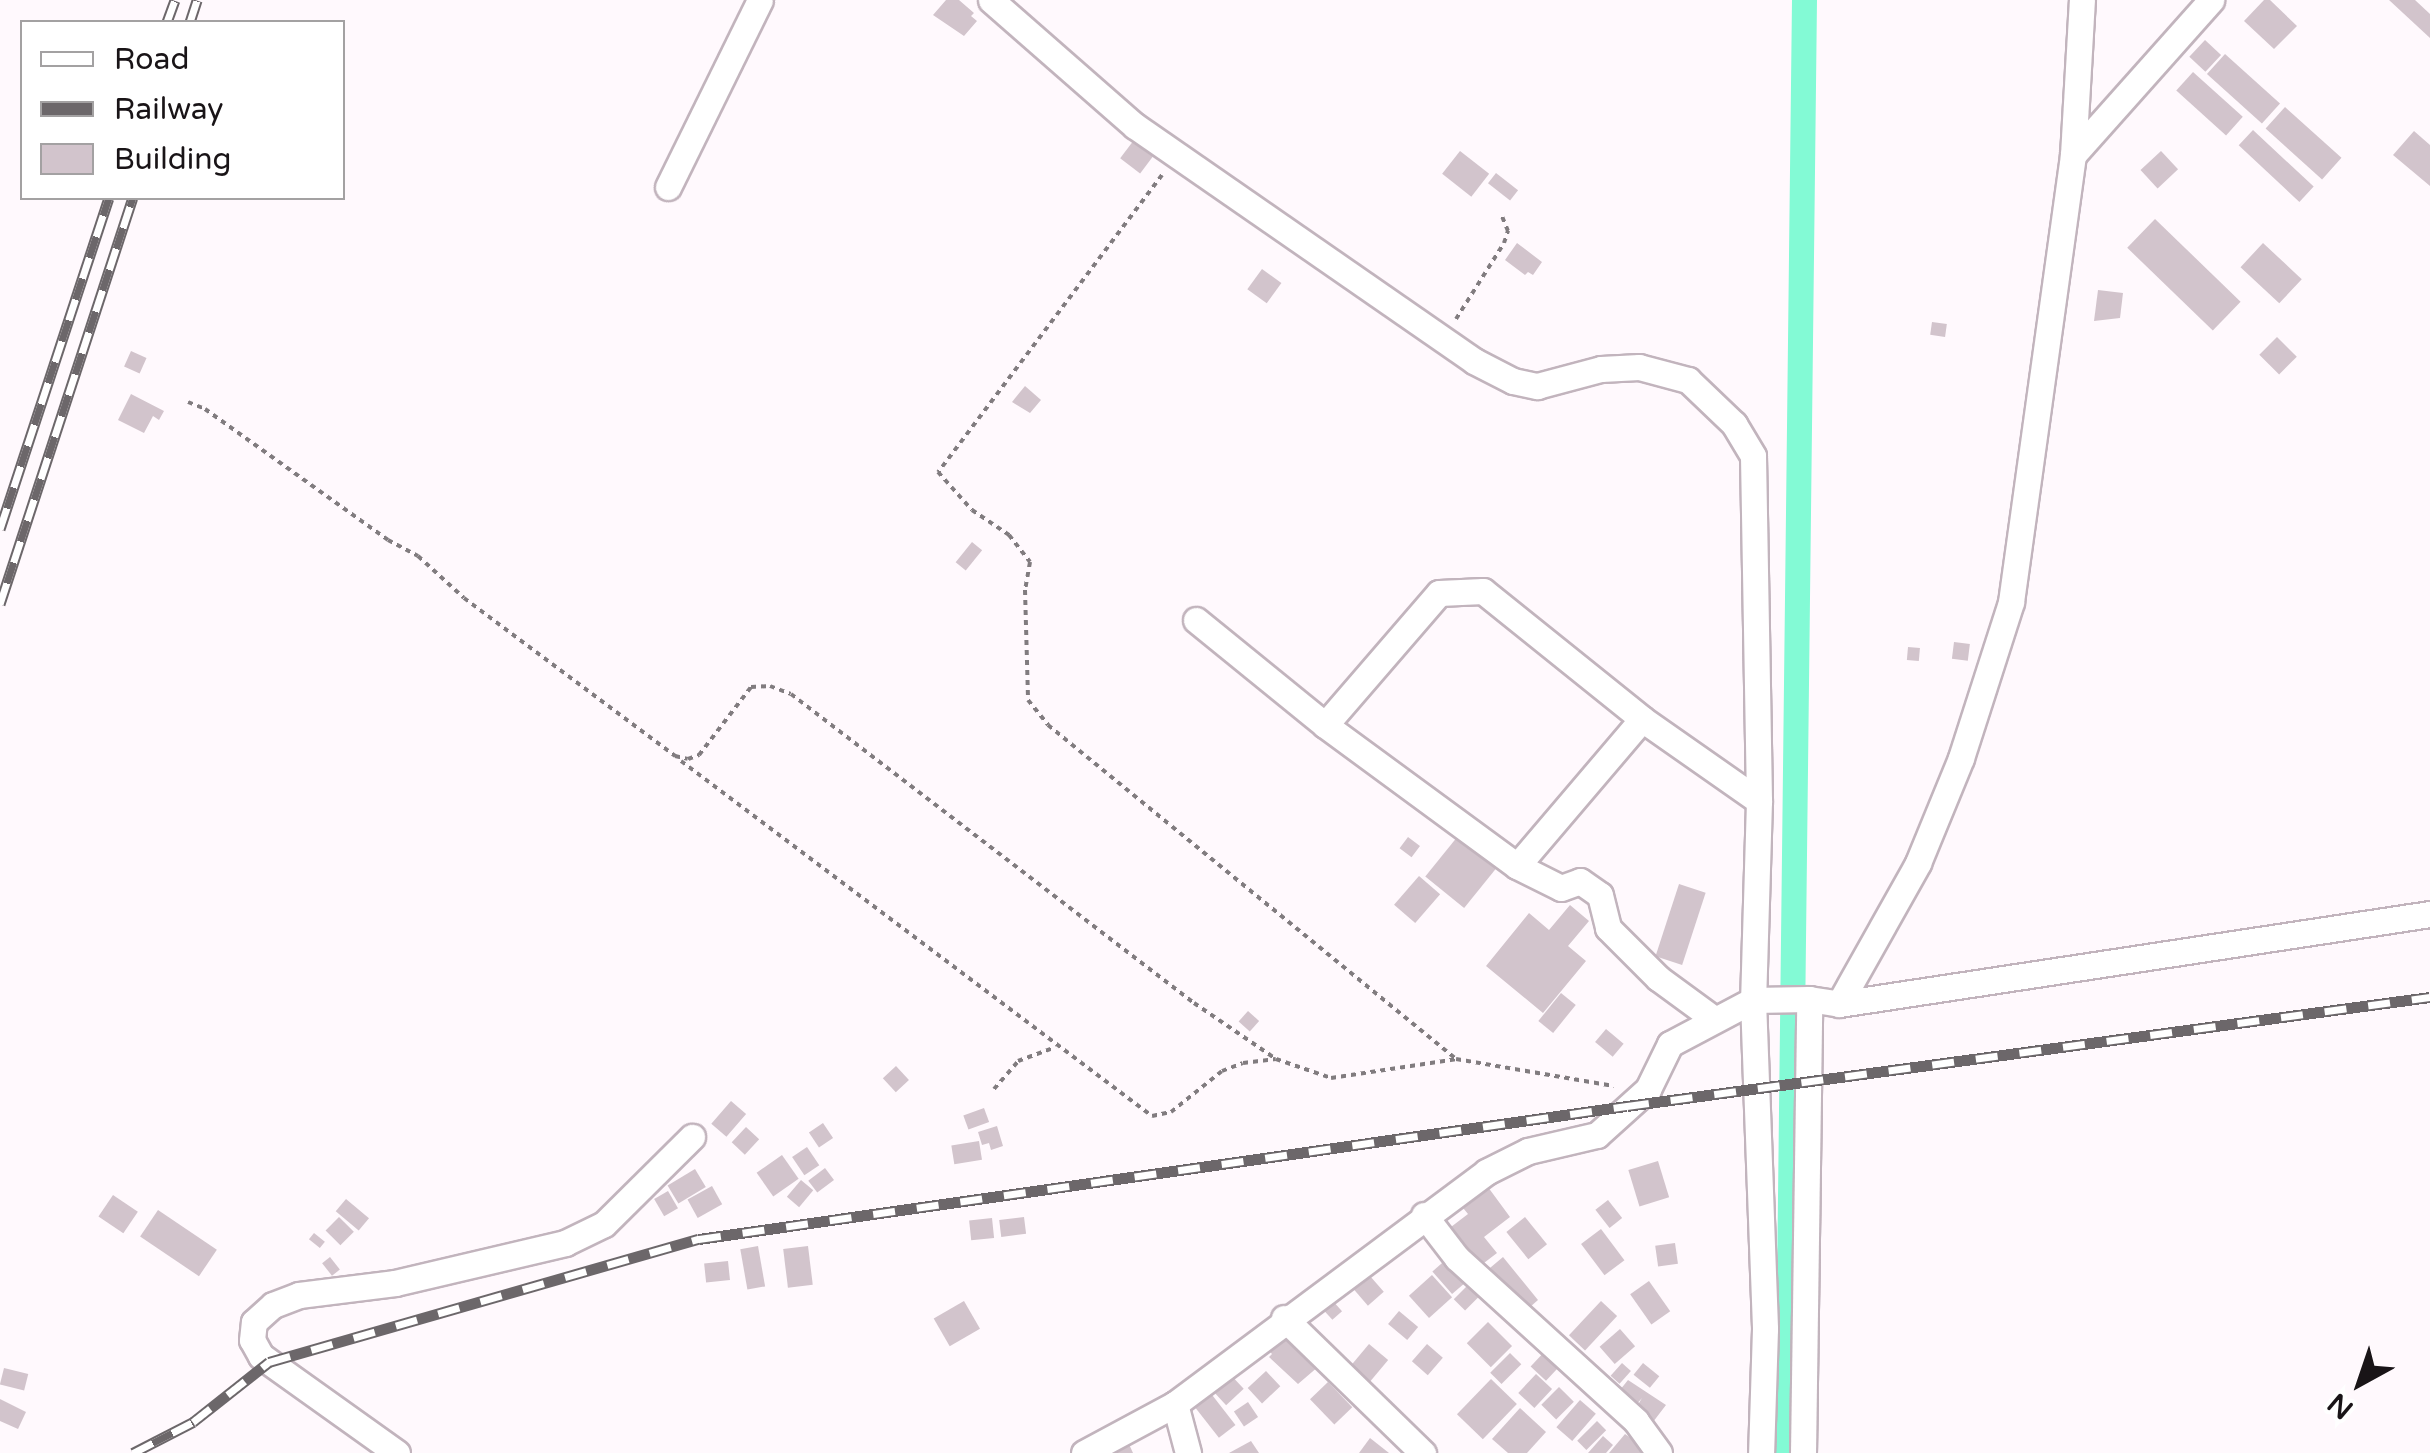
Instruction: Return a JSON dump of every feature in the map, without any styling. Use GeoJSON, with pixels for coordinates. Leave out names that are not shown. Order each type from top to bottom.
{"type":"FeatureCollection","features":[{"type":"Feature","properties":{"kind":"street"},"geometry":{"type":"LineString","coordinates":[[668,186],[760,0]]}},
{"type":"Feature","properties":{"kind":"street"},"geometry":{"type":"LineString","coordinates":[[992,0],[1135,126],[1446,342],[1513,381],[1537,386],[1601,370],[1640,367],[1688,380],[1734,424],[1753,456],[1757,501],[1764,999],[1765,1310],[1761,1453]]}},
{"type":"Feature","properties":{"kind":"street"},"geometry":{"type":"LineString","coordinates":[[1839,1004],[1918,863],[1960,758],[2011,602],[2072,156],[2082,0]]}},
{"type":"Feature","properties":{"kind":"street"},"geometry":{"type":"LineString","coordinates":[[2072,156],[2212,0]]}},
{"type":"Feature","properties":{"kind":"street"},"geometry":{"type":"LineString","coordinates":[[1324,725],[1440,593],[1483,591],[1642,719],[1759,801]]}},
{"type":"Feature","properties":{"kind":"street"},"geometry":{"type":"LineString","coordinates":[[1196,620],[1324,725],[1517,866],[1562,888],[1580,881],[1600,894],[1608,928],[1658,978],[1714,1019]]}},
{"type":"Feature","properties":{"kind":"street"},"geometry":{"type":"LineString","coordinates":[[1517,866],[1642,719]]}},
{"type":"Feature","properties":{"kind":"street"},"geometry":{"type":"LineString","coordinates":[[1084,1453],[1175,1404],[1284,1318],[1486,1172],[1528,1151],[1597,1135],[1648,1089],[1670,1044],[1714,1019],[1764,999],[1810,999],[1839,1004],[2430,914]]}},
{"type":"Feature","properties":{"kind":"street"},"geometry":{"type":"LineString","coordinates":[[1804,1453],[1810,999]]}},
{"type":"Feature","properties":{"kind":"street"},"geometry":{"type":"LineString","coordinates":[[398,1453],[261,1356],[252,1340],[254,1322],[273,1305],[299,1295],[395,1284],[564,1243],[604,1224],[692,1137]]}},
{"type":"Feature","properties":{"kind":"street"},"geometry":{"type":"LineString","coordinates":[[1424,1215],[1457,1258],[1636,1421],[1659,1453]]}},
{"type":"Feature","properties":{"kind":"street"},"geometry":{"type":"LineString","coordinates":[[1284,1318],[1423,1453]]}},
{"type":"Feature","properties":{"kind":"street"},"geometry":{"type":"LineString","coordinates":[[1175,1404],[1188,1453]]}},
{"type":"Feature","properties":{"kind":"path"},"geometry":{"type":"LineString","coordinates":[[1178,156],[938,472],[972,510],[1009,535],[1030,562],[1025,590],[1028,700],[1048,725],[1456,1059]]}},
{"type":"Feature","properties":{"kind":"path"},"geometry":{"type":"LineString","coordinates":[[1446,342],[1462,306],[1491,269],[1504,243],[1508,232],[1502,216]]}},
{"type":"Feature","properties":{"kind":"path"},"geometry":{"type":"LineString","coordinates":[[188,402],[205,408],[388,540],[418,556],[464,598],[1152,1116],[1172,1112],[1222,1072],[1243,1063],[1276,1059]]}},
{"type":"Feature","properties":{"kind":"path"},"geometry":{"type":"LineString","coordinates":[[675,756],[688,759],[699,755],[751,687],[781,688],[1194,1003],[1276,1059],[1330,1078],[1456,1059],[1593,1084],[1648,1089]]}},
{"type":"Feature","properties":{"kind":"path"},"geometry":{"type":"LineString","coordinates":[[994,1088],[1018,1062],[1056,1046]]}},
{"type":"Feature","properties":{"kind":"building"},"geometry":{"type":"Polygon","coordinates":[[[946,0],[959,0],[974,13],[971,16],[977,21],[964,36],[933,15],[946,0]]]}},
{"type":"Feature","properties":{"kind":"building"},"geometry":{"type":"Polygon","coordinates":[[[2264,0],[2270,0],[2297,26],[2274,49],[2244,21],[2264,0]]]}},
{"type":"Feature","properties":{"kind":"building"},"geometry":{"type":"Polygon","coordinates":[[[2389,0],[2415,0],[2430,14],[2430,38],[2389,0]]]}},
{"type":"Feature","properties":{"kind":"building"},"geometry":{"type":"Polygon","coordinates":[[[2205,40],[2221,55],[2205,72],[2189,57],[2205,40]]]}},
{"type":"Feature","properties":{"kind":"building"},"geometry":{"type":"Polygon","coordinates":[[[2225,54],[2280,104],[2262,124],[2207,74],[2225,54]]]}},
{"type":"Feature","properties":{"kind":"building"},"geometry":{"type":"Polygon","coordinates":[[[2193,72],[2243,117],[2226,135],[2176,91],[2193,72]]]}},
{"type":"Feature","properties":{"kind":"building"},"geometry":{"type":"Polygon","coordinates":[[[2285,107],[2341,158],[2322,179],[2266,129],[2285,107]]]}},
{"type":"Feature","properties":{"kind":"building"},"geometry":{"type":"Polygon","coordinates":[[[2253,130],[2314,187],[2299,202],[2239,145],[2253,130]]]}},
{"type":"Feature","properties":{"kind":"building"},"geometry":{"type":"Polygon","coordinates":[[[2414,131],[2430,145],[2430,186],[2393,155],[2414,131]]]}},
{"type":"Feature","properties":{"kind":"building"},"geometry":{"type":"Polygon","coordinates":[[[1134,140],[1154,155],[1140,173],[1120,158],[1134,140]]]}},
{"type":"Feature","properties":{"kind":"building"},"geometry":{"type":"Polygon","coordinates":[[[1460,151],[1489,174],[1471,197],[1442,174],[1460,151]]]}},
{"type":"Feature","properties":{"kind":"building"},"geometry":{"type":"Polygon","coordinates":[[[2161,151],[2178,169],[2158,188],[2141,170],[2161,151]]]}},
{"type":"Feature","properties":{"kind":"building"},"geometry":{"type":"Polygon","coordinates":[[[1496,173],[1518,190],[1510,200],[1488,183],[1496,173]]]}},
{"type":"Feature","properties":{"kind":"building"},"geometry":{"type":"Polygon","coordinates":[[[2155,219],[2241,302],[2213,330],[2127,248],[2155,219]]]}},
{"type":"Feature","properties":{"kind":"building"},"geometry":{"type":"Polygon","coordinates":[[[1517,243],[1542,262],[1533,275],[1525,275],[1505,260],[1517,243]]]}},
{"type":"Feature","properties":{"kind":"building"},"geometry":{"type":"Polygon","coordinates":[[[2263,243],[2302,279],[2279,303],[2240,267],[2263,243]]]}},
{"type":"Feature","properties":{"kind":"building"},"geometry":{"type":"Polygon","coordinates":[[[1262,269],[1281,283],[1267,303],[1247,289],[1262,269]]]}},
{"type":"Feature","properties":{"kind":"building"},"geometry":{"type":"Polygon","coordinates":[[[2098,290],[2123,293],[2120,318],[2094,321],[2098,290]]]}},
{"type":"Feature","properties":{"kind":"building"},"geometry":{"type":"Polygon","coordinates":[[[1932,322],[1947,324],[1945,337],[1930,335],[1932,322]]]}},
{"type":"Feature","properties":{"kind":"building"},"geometry":{"type":"Polygon","coordinates":[[[2277,337],[2297,357],[2279,374],[2259,355],[2277,337]]]}},
{"type":"Feature","properties":{"kind":"building"},"geometry":{"type":"Polygon","coordinates":[[[131,351],[147,358],[140,373],[124,367],[131,351]]]}},
{"type":"Feature","properties":{"kind":"building"},"geometry":{"type":"Polygon","coordinates":[[[1025,386],[1041,400],[1030,413],[1012,402],[1025,386]]]}},
{"type":"Feature","properties":{"kind":"building"},"geometry":{"type":"Polygon","coordinates":[[[131,394],[164,411],[159,420],[153,416],[144,433],[118,420],[131,394]]]}},
{"type":"Feature","properties":{"kind":"building"},"geometry":{"type":"Polygon","coordinates":[[[972,542],[982,550],[966,570],[956,562],[972,542]]]}},
{"type":"Feature","properties":{"kind":"building"},"geometry":{"type":"Polygon","coordinates":[[[1954,642],[1970,644],[1968,661],[1952,659],[1954,642]]]}},
{"type":"Feature","properties":{"kind":"building"},"geometry":{"type":"Polygon","coordinates":[[[1908,647],[1920,648],[1919,661],[1907,660],[1908,647]]]}},
{"type":"Feature","properties":{"kind":"building"},"geometry":{"type":"Polygon","coordinates":[[[1458,836],[1497,867],[1464,908],[1425,876],[1458,836]]]}},
{"type":"Feature","properties":{"kind":"building"},"geometry":{"type":"Polygon","coordinates":[[[1408,837],[1420,846],[1412,857],[1400,848],[1408,837]]]}},
{"type":"Feature","properties":{"kind":"building"},"geometry":{"type":"Polygon","coordinates":[[[1419,876],[1440,894],[1415,923],[1394,905],[1419,876]]]}},
{"type":"Feature","properties":{"kind":"building"},"geometry":{"type":"Polygon","coordinates":[[[1679,884],[1706,893],[1682,965],[1656,956],[1679,884]]]}},
{"type":"Feature","properties":{"kind":"building"},"geometry":{"type":"Polygon","coordinates":[[[1570,905],[1589,921],[1568,946],[1586,961],[1543,1013],[1486,966],[1529,913],[1549,930],[1570,905]]]}},
{"type":"Feature","properties":{"kind":"building"},"geometry":{"type":"Polygon","coordinates":[[[1561,993],[1576,1005],[1553,1033],[1538,1021],[1561,993]]]}},
{"type":"Feature","properties":{"kind":"building"},"geometry":{"type":"Polygon","coordinates":[[[1248,1011],[1259,1021],[1250,1031],[1239,1021],[1248,1011]]]}},
{"type":"Feature","properties":{"kind":"building"},"geometry":{"type":"Polygon","coordinates":[[[1606,1029],[1624,1044],[1613,1057],[1595,1042],[1606,1029]]]}},
{"type":"Feature","properties":{"kind":"building"},"geometry":{"type":"Polygon","coordinates":[[[896,1066],[909,1080],[896,1092],[883,1078],[896,1066]]]}},
{"type":"Feature","properties":{"kind":"building"},"geometry":{"type":"Polygon","coordinates":[[[731,1101],[746,1114],[726,1137],[711,1124],[731,1101]]]}},
{"type":"Feature","properties":{"kind":"building"},"geometry":{"type":"Polygon","coordinates":[[[984,1108],[989,1122],[968,1130],[963,1116],[984,1108]]]}},
{"type":"Feature","properties":{"kind":"building"},"geometry":{"type":"Polygon","coordinates":[[[823,1123],[833,1138],[819,1147],[809,1133],[823,1123]]]}},
{"type":"Feature","properties":{"kind":"building"},"geometry":{"type":"Polygon","coordinates":[[[997,1126],[1003,1146],[991,1150],[989,1143],[982,1145],[978,1132],[997,1126]]]}},
{"type":"Feature","properties":{"kind":"building"},"geometry":{"type":"Polygon","coordinates":[[[746,1127],[759,1139],[745,1155],[732,1142],[746,1127]]]}},
{"type":"Feature","properties":{"kind":"building"},"geometry":{"type":"Polygon","coordinates":[[[979,1141],[982,1160],[954,1164],[951,1145],[979,1141]]]}},
{"type":"Feature","properties":{"kind":"building"},"geometry":{"type":"Polygon","coordinates":[[[807,1147],[819,1165],[804,1175],[792,1157],[807,1147]]]}},
{"type":"Feature","properties":{"kind":"building"},"geometry":{"type":"Polygon","coordinates":[[[782,1155],[799,1179],[773,1197],[757,1173],[782,1155]]]}},
{"type":"Feature","properties":{"kind":"building"},"geometry":{"type":"Polygon","coordinates":[[[1658,1161],[1669,1197],[1639,1206],[1628,1170],[1658,1161]]]}},
{"type":"Feature","properties":{"kind":"building"},"geometry":{"type":"Polygon","coordinates":[[[825,1168],[834,1180],[817,1193],[808,1181],[825,1168]]]}},
{"type":"Feature","properties":{"kind":"building"},"geometry":{"type":"Polygon","coordinates":[[[695,1169],[706,1187],[678,1203],[668,1185],[695,1169]]]}},
{"type":"Feature","properties":{"kind":"building"},"geometry":{"type":"Polygon","coordinates":[[[801,1180],[813,1190],[799,1207],[787,1197],[801,1180]]]}},
{"type":"Feature","properties":{"kind":"building"},"geometry":{"type":"Polygon","coordinates":[[[1485,1183],[1510,1217],[1484,1237],[1497,1253],[1480,1266],[1447,1230],[1468,1214],[1459,1203],[1485,1183]]]}},
{"type":"Feature","properties":{"kind":"building"},"geometry":{"type":"Polygon","coordinates":[[[712,1186],[722,1204],[698,1218],[688,1200],[712,1186]]]}},
{"type":"Feature","properties":{"kind":"building"},"geometry":{"type":"Polygon","coordinates":[[[668,1191],[678,1208],[664,1216],[654,1199],[668,1191]]]}},
{"type":"Feature","properties":{"kind":"building"},"geometry":{"type":"Polygon","coordinates":[[[113,1195],[138,1212],[123,1233],[98,1217],[113,1195]]]}},
{"type":"Feature","properties":{"kind":"building"},"geometry":{"type":"Polygon","coordinates":[[[346,1199],[369,1218],[359,1231],[336,1211],[346,1199]]]}},
{"type":"Feature","properties":{"kind":"building"},"geometry":{"type":"Polygon","coordinates":[[[1608,1200],[1622,1218],[1610,1228],[1595,1210],[1608,1200]]]}},
{"type":"Feature","properties":{"kind":"building"},"geometry":{"type":"Polygon","coordinates":[[[158,1210],[217,1250],[199,1276],[140,1237],[158,1210]]]}},
{"type":"Feature","properties":{"kind":"building"},"geometry":{"type":"Polygon","coordinates":[[[339,1217],[354,1232],[340,1245],[326,1230],[339,1217]]]}},
{"type":"Feature","properties":{"kind":"building"},"geometry":{"type":"Polygon","coordinates":[[[1024,1217],[1026,1234],[1001,1237],[999,1220],[1024,1217]]]}},
{"type":"Feature","properties":{"kind":"building"},"geometry":{"type":"Polygon","coordinates":[[[1525,1217],[1547,1244],[1528,1259],[1506,1232],[1525,1217]]]}},
{"type":"Feature","properties":{"kind":"building"},"geometry":{"type":"Polygon","coordinates":[[[992,1218],[994,1238],[971,1240],[969,1220],[992,1218]]]}},
{"type":"Feature","properties":{"kind":"building"},"geometry":{"type":"Polygon","coordinates":[[[1601,1229],[1624,1260],[1605,1275],[1581,1244],[1601,1229]]]}},
{"type":"Feature","properties":{"kind":"building"},"geometry":{"type":"Polygon","coordinates":[[[314,1233],[325,1242],[320,1248],[309,1239],[314,1233]]]}},
{"type":"Feature","properties":{"kind":"building"},"geometry":{"type":"Polygon","coordinates":[[[1675,1243],[1678,1264],[1658,1267],[1655,1246],[1675,1243]]]}},
{"type":"Feature","properties":{"kind":"building"},"geometry":{"type":"Polygon","coordinates":[[[758,1246],[765,1286],[747,1290],[740,1249],[758,1246]]]}},
{"type":"Feature","properties":{"kind":"building"},"geometry":{"type":"Polygon","coordinates":[[[808,1246],[813,1285],[788,1288],[783,1249],[808,1246]]]}},
{"type":"Feature","properties":{"kind":"building"},"geometry":{"type":"Polygon","coordinates":[[[330,1257],[340,1270],[332,1276],[322,1263],[330,1257]]]}},
{"type":"Feature","properties":{"kind":"building"},"geometry":{"type":"Polygon","coordinates":[[[1449,1257],[1469,1280],[1452,1294],[1432,1271],[1449,1257]]]}},
{"type":"Feature","properties":{"kind":"building"},"geometry":{"type":"Polygon","coordinates":[[[1503,1257],[1538,1300],[1522,1314],[1484,1273],[1503,1257]]]}},
{"type":"Feature","properties":{"kind":"building"},"geometry":{"type":"Polygon","coordinates":[[[728,1261],[730,1280],[706,1282],[704,1264],[728,1261]]]}},
{"type":"Feature","properties":{"kind":"building"},"geometry":{"type":"Polygon","coordinates":[[[1432,1275],[1452,1297],[1429,1318],[1409,1296],[1432,1275]]]}},
{"type":"Feature","properties":{"kind":"building"},"geometry":{"type":"Polygon","coordinates":[[[1370,1276],[1384,1292],[1368,1306],[1354,1290],[1370,1276]]]}},
{"type":"Feature","properties":{"kind":"building"},"geometry":{"type":"Polygon","coordinates":[[[1649,1281],[1670,1311],[1651,1325],[1630,1294],[1649,1281]]]}},
{"type":"Feature","properties":{"kind":"building"},"geometry":{"type":"Polygon","coordinates":[[[1470,1283],[1481,1294],[1465,1311],[1454,1299],[1470,1283]]]}},
{"type":"Feature","properties":{"kind":"building"},"geometry":{"type":"Polygon","coordinates":[[[1332,1300],[1342,1311],[1332,1320],[1322,1309],[1332,1300]]]}},
{"type":"Feature","properties":{"kind":"building"},"geometry":{"type":"Polygon","coordinates":[[[964,1301],[980,1329],[950,1346],[934,1318],[964,1301]]]}},
{"type":"Feature","properties":{"kind":"building"},"geometry":{"type":"Polygon","coordinates":[[[1601,1301],[1617,1316],[1585,1350],[1569,1335],[1601,1301]]]}},
{"type":"Feature","properties":{"kind":"building"},"geometry":{"type":"Polygon","coordinates":[[[1399,1311],[1418,1327],[1407,1340],[1388,1324],[1399,1311]]]}},
{"type":"Feature","properties":{"kind":"building"},"geometry":{"type":"Polygon","coordinates":[[[1488,1322],[1512,1346],[1491,1367],[1467,1343],[1488,1322]]]}},
{"type":"Feature","properties":{"kind":"building"},"geometry":{"type":"Polygon","coordinates":[[[1620,1329],[1635,1346],[1615,1364],[1600,1347],[1620,1329]]]}},
{"type":"Feature","properties":{"kind":"building"},"geometry":{"type":"Polygon","coordinates":[[[1287,1330],[1319,1366],[1298,1384],[1269,1357],[1272,1354],[1266,1347],[1287,1330]]]}},
{"type":"Feature","properties":{"kind":"building"},"geometry":{"type":"Polygon","coordinates":[[[1369,1344],[1388,1360],[1370,1382],[1351,1365],[1369,1344]]]}},
{"type":"Feature","properties":{"kind":"building"},"geometry":{"type":"Polygon","coordinates":[[[1427,1344],[1443,1358],[1428,1375],[1412,1361],[1427,1344]]]}},
{"type":"Feature","properties":{"kind":"building"},"geometry":{"type":"Polygon","coordinates":[[[1547,1349],[1562,1363],[1546,1381],[1531,1367],[1547,1349]]]}},
{"type":"Feature","properties":{"kind":"building"},"geometry":{"type":"Polygon","coordinates":[[[1510,1353],[1521,1364],[1502,1384],[1490,1373],[1510,1353]]]}},
{"type":"Feature","properties":{"kind":"building"},"geometry":{"type":"Polygon","coordinates":[[[1622,1363],[1631,1371],[1620,1384],[1611,1376],[1622,1363]]]}},
{"type":"Feature","properties":{"kind":"building"},"geometry":{"type":"Polygon","coordinates":[[[1643,1363],[1659,1376],[1650,1388],[1634,1375],[1643,1363]]]}},
{"type":"Feature","properties":{"kind":"building"},"geometry":{"type":"Polygon","coordinates":[[[4,1368],[28,1374],[24,1391],[0,1385],[4,1368]]]}},
{"type":"Feature","properties":{"kind":"building"},"geometry":{"type":"Polygon","coordinates":[[[1266,1371],[1280,1386],[1262,1403],[1248,1388],[1266,1371]]]}},
{"type":"Feature","properties":{"kind":"building"},"geometry":{"type":"Polygon","coordinates":[[[1228,1372],[1244,1389],[1226,1405],[1210,1388],[1228,1372]]]}},
{"type":"Feature","properties":{"kind":"building"},"geometry":{"type":"Polygon","coordinates":[[[1536,1374],[1552,1389],[1534,1408],[1518,1393],[1536,1374]]]}},
{"type":"Feature","properties":{"kind":"building"},"geometry":{"type":"Polygon","coordinates":[[[1491,1379],[1517,1404],[1483,1439],[1457,1414],[1491,1379]]]}},
{"type":"Feature","properties":{"kind":"building"},"geometry":{"type":"Polygon","coordinates":[[[1628,1380],[1666,1405],[1653,1422],[1636,1408],[1642,1398],[1629,1413],[1612,1400],[1628,1380]]]}},
{"type":"Feature","properties":{"kind":"building"},"geometry":{"type":"Polygon","coordinates":[[[1328,1382],[1352,1407],[1334,1425],[1310,1399],[1328,1382]]]}},
{"type":"Feature","properties":{"kind":"building"},"geometry":{"type":"Polygon","coordinates":[[[1559,1387],[1574,1402],[1556,1420],[1541,1405],[1559,1387]]]}},
{"type":"Feature","properties":{"kind":"building"},"geometry":{"type":"Polygon","coordinates":[[[1209,1391],[1235,1425],[1219,1438],[1192,1404],[1209,1391]]]}},
{"type":"Feature","properties":{"kind":"building"},"geometry":{"type":"Polygon","coordinates":[[[0,1399],[26,1412],[18,1429],[0,1421],[0,1399]]]}},
{"type":"Feature","properties":{"kind":"building"},"geometry":{"type":"Polygon","coordinates":[[[1580,1400],[1596,1414],[1572,1441],[1556,1427],[1580,1400]]]}},
{"type":"Feature","properties":{"kind":"building"},"geometry":{"type":"Polygon","coordinates":[[[1248,1402],[1258,1417],[1244,1426],[1234,1412],[1248,1402]]]}},
{"type":"Feature","properties":{"kind":"building"},"geometry":{"type":"Polygon","coordinates":[[[1520,1408],[1546,1432],[1527,1453],[1508,1453],[1492,1439],[1520,1408]]]}},
{"type":"Feature","properties":{"kind":"building"},"geometry":{"type":"Polygon","coordinates":[[[1597,1421],[1606,1430],[1586,1450],[1577,1441],[1597,1421]]]}},
{"type":"Feature","properties":{"kind":"building"},"geometry":{"type":"Polygon","coordinates":[[[1625,1434],[1645,1448],[1640,1453],[1609,1453],[1625,1434]]]}},
{"type":"Feature","properties":{"kind":"building"},"geometry":{"type":"Polygon","coordinates":[[[1603,1436],[1613,1445],[1606,1453],[1588,1453],[1603,1436]]]}},
{"type":"Feature","properties":{"kind":"building"},"geometry":{"type":"Polygon","coordinates":[[[1370,1438],[1389,1453],[1359,1453],[1370,1438]]]}},
{"type":"Feature","properties":{"kind":"building"},"geometry":{"type":"Polygon","coordinates":[[[1251,1441],[1259,1453],[1229,1453],[1251,1441]]]}},
{"type":"Feature","properties":{"kind":"building"},"geometry":{"type":"Polygon","coordinates":[[[1128,1442],[1133,1453],[1106,1453],[1128,1442]]]}},
{"type":"Feature","properties":{"kind":"waterway"},"geometry":{"type":"LineString","coordinates":[[1787,1453],[1804,0]]}},
{"type":"Feature","properties":{"kind":"railway"},"geometry":{"type":"LineString","coordinates":[[168,20],[175,0]]}},
{"type":"Feature","properties":{"kind":"railway"},"geometry":{"type":"LineString","coordinates":[[191,20],[197,0]]}},
{"type":"Feature","properties":{"kind":"railway"},"geometry":{"type":"LineString","coordinates":[[0,529],[108,200]]}},
{"type":"Feature","properties":{"kind":"railway"},"geometry":{"type":"LineString","coordinates":[[0,604],[132,200]]}},
{"type":"Feature","properties":{"kind":"railway"},"geometry":{"type":"LineString","coordinates":[[133,1453],[193,1422],[269,1362],[699,1239],[1627,1106],[2430,997]]}}]}
